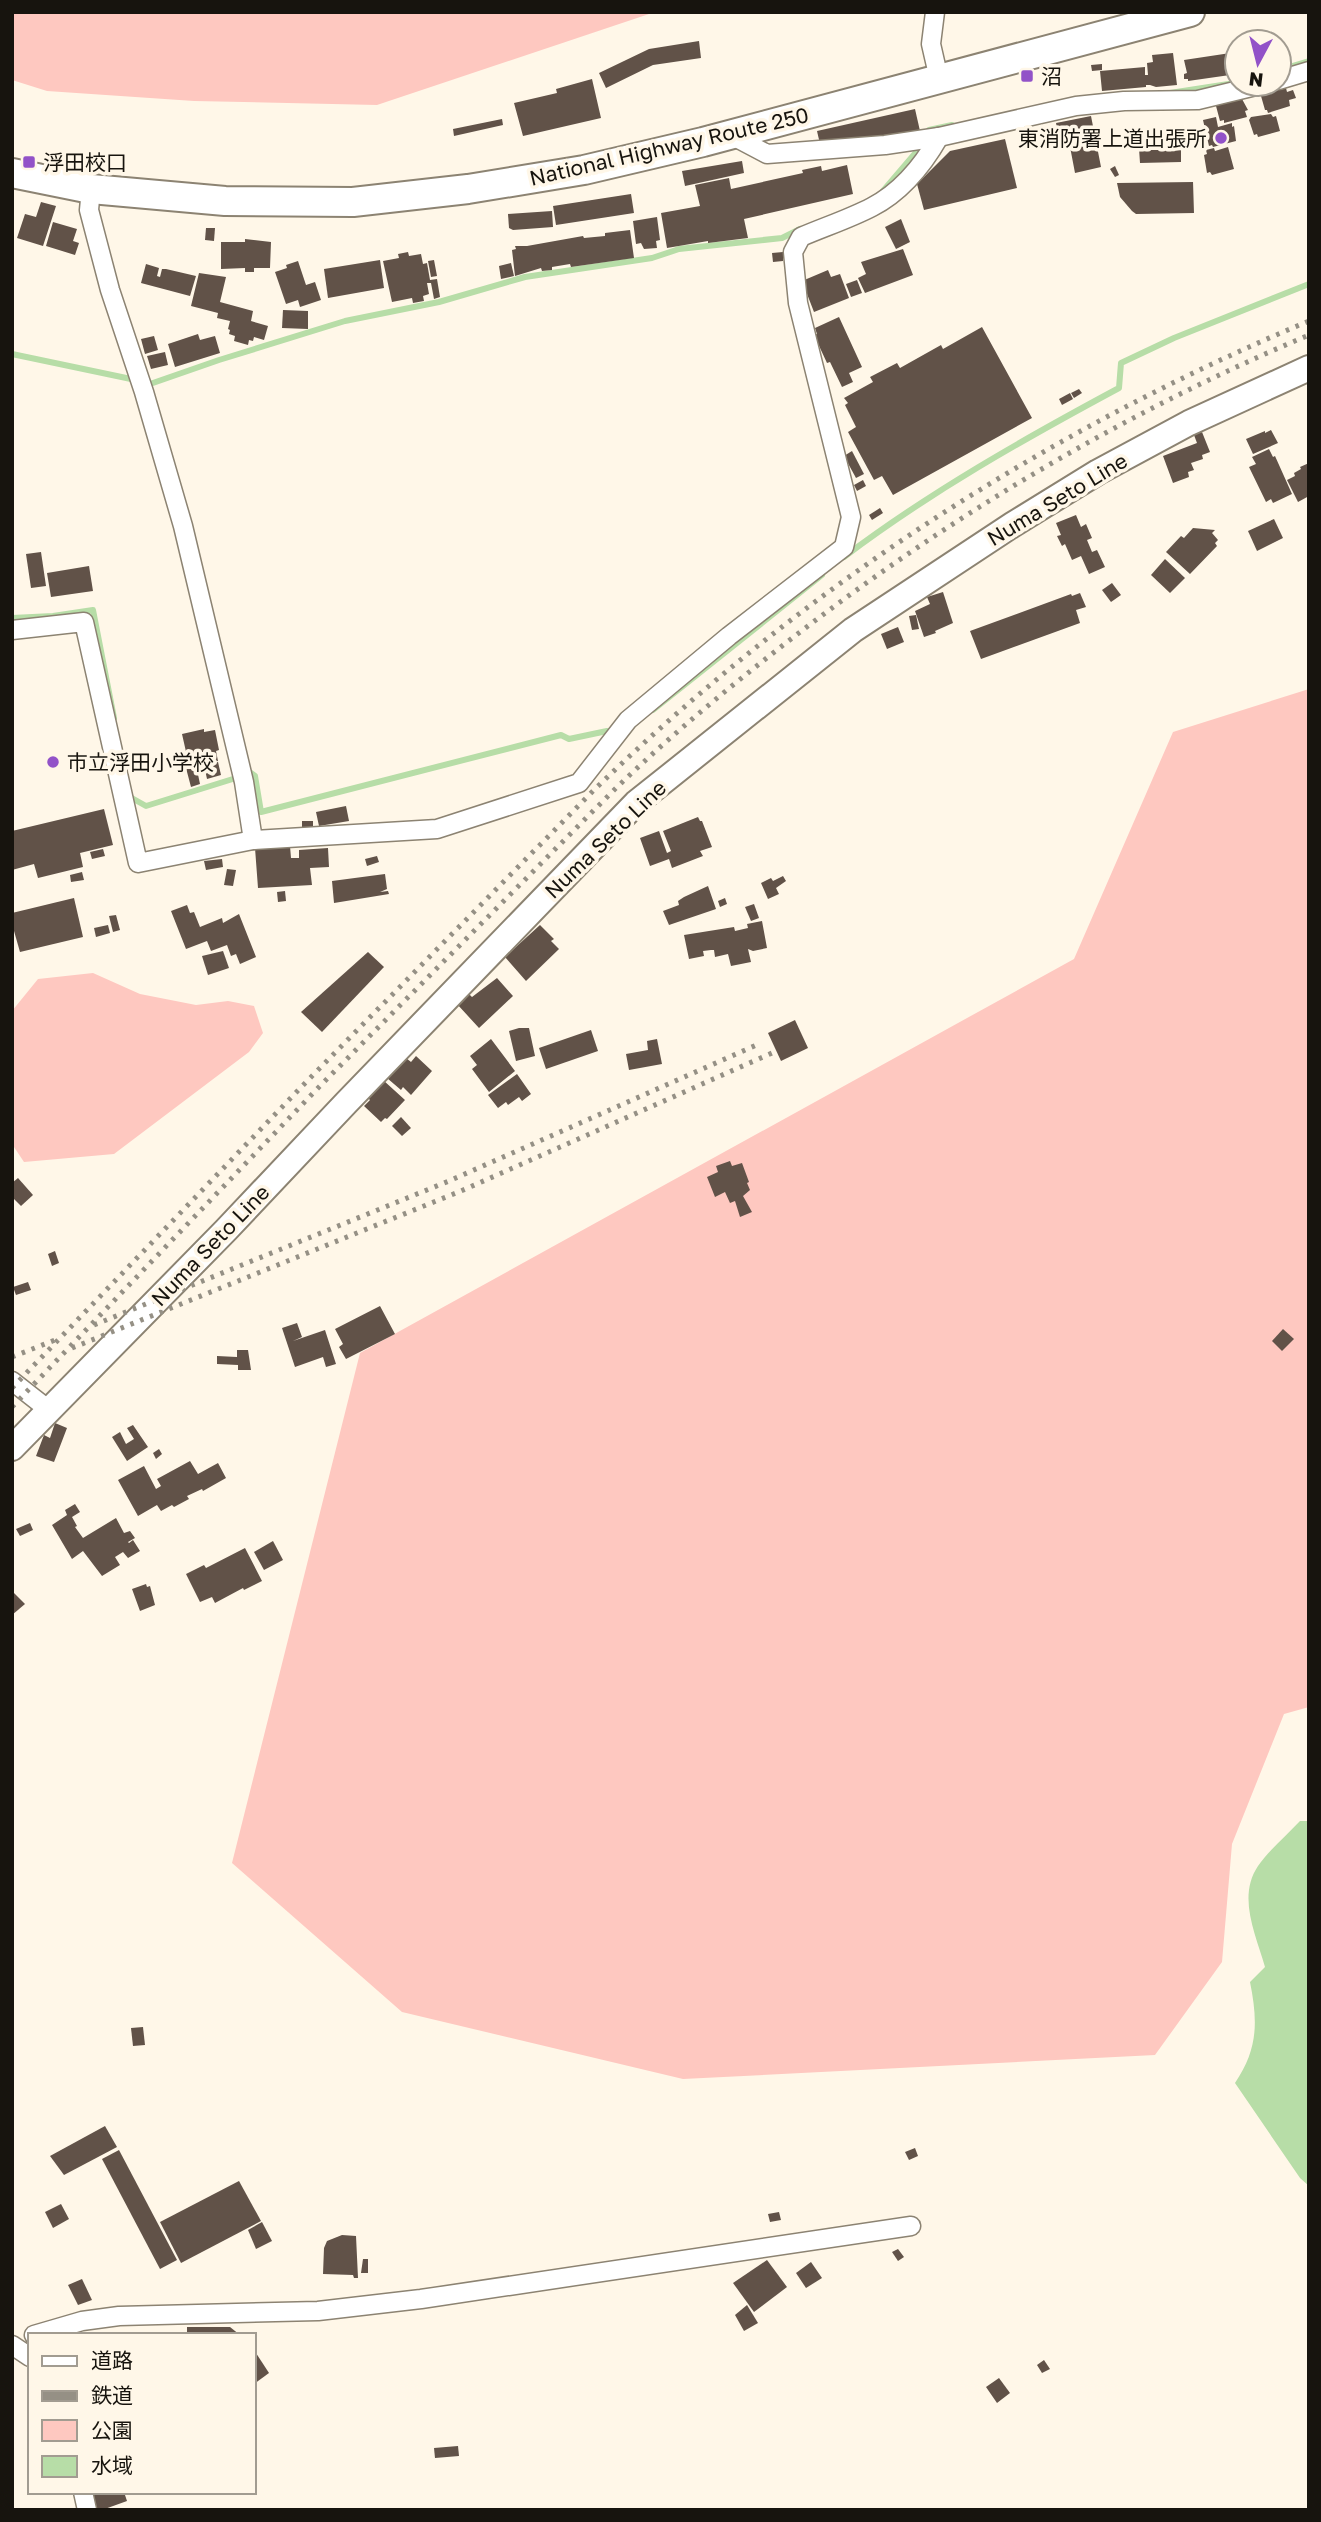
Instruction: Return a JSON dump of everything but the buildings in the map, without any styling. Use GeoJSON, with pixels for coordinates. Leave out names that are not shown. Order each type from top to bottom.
{"type":"FeatureCollection","features":[{"type":"Feature","properties":{"kind":"highway","name":"National Highway Route 250"},"geometry":{"type":"LineString","coordinates":[[16,172],[91,189],[225,201],[353,202],[468,189],[583,170],[731,135],[1190,12]]}},
{"type":"Feature","properties":{"kind":"main road","name":"Numa Seto Line"},"geometry":{"type":"LineString","coordinates":[[12,1448],[226,1230],[345,1102],[636,803],[853,630],[1001,532],[1098,472],[1189,423],[1309,368]]}},
{"type":"Feature","properties":{"kind":"street"},"geometry":{"type":"LineString","coordinates":[[935,12],[931,44],[939,79]]}},
{"type":"Feature","properties":{"kind":"street"},"geometry":{"type":"LineString","coordinates":[[731,135],[767,154],[885,145],[939,137],[1076,106],[1124,101],[1198,100],[1223,94]]}},
{"type":"Feature","properties":{"kind":"street"},"geometry":{"type":"LineString","coordinates":[[12,630],[84,622],[138,863],[253,840],[437,829],[579,783],[628,720],[729,636],[844,547],[851,517],[798,303],[793,252],[801,237],[872,207],[900,188],[929,154],[939,137]]}},
{"type":"Feature","properties":{"kind":"street"},"geometry":{"type":"LineString","coordinates":[[91,189],[89,210],[110,290],[144,392],[183,526],[244,782],[253,840]]}},
{"type":"Feature","properties":{"kind":"street"},"geometry":{"type":"LineString","coordinates":[[12,1381],[49,1410]]}},
{"type":"Feature","properties":{"kind":"street"},"geometry":{"type":"LineString","coordinates":[[39,2333],[82,2321],[120,2316],[241,2315],[357,2307],[911,2226]]}},
{"type":"Feature","properties":{"kind":"street"},"geometry":{"type":"LineString","coordinates":[[28,2337],[12,2345],[28,2356]]}},
{"type":"Feature","properties":{"kind":"green space"},"geometry":{"type":"Polygon","coordinates":[[[12,12],[655,12],[377,105],[194,101],[47,91],[12,80],[12,12]]]}},
{"type":"Feature","properties":{"kind":"green space"},"geometry":{"type":"Polygon","coordinates":[[[1309,689],[1309,1707],[1284,1714],[1232,1844],[1222,1962],[1155,2055],[683,2079],[402,2012],[232,1863],[360,1353],[1074,959],[1173,732],[1309,689]]]}},
{"type":"Feature","properties":{"kind":"green space"},"geometry":{"type":"Polygon","coordinates":[[[93,973],[140,994],[196,1005],[228,1001],[254,1006],[263,1033],[249,1052],[114,1154],[24,1162],[12,1144],[12,1011],[38,979],[93,973]]]}},
{"type":"Feature","properties":{"kind":"water"},"geometry":{"type":"Polygon","coordinates":[[[1300,1821],[1309,1821],[1309,2186],[1300,2178],[1235,2083],[1248,2059],[1254,2035],[1250,1982],[1265,1967],[1250,1916],[1249,1890],[1258,1866],[1300,1821]]]}},
{"type":"Feature","properties":{"kind":"waterway"},"geometry":{"type":"LineString","coordinates":[[1293,66],[1309,61]]}},
{"type":"Feature","properties":{"kind":"waterway"},"geometry":{"type":"LineString","coordinates":[[1170,93],[1223,85]]}},
{"type":"Feature","properties":{"kind":"waterway"},"geometry":{"type":"LineString","coordinates":[[929,130],[952,125]]}},
{"type":"Feature","properties":{"kind":"waterway"},"geometry":{"type":"LineString","coordinates":[[883,191],[918,150]]}},
{"type":"Feature","properties":{"kind":"waterway"},"geometry":{"type":"LineString","coordinates":[[150,384],[345,321],[439,302],[525,277],[652,258],[679,249],[782,238],[800,229]]}},
{"type":"Feature","properties":{"kind":"waterway"},"geometry":{"type":"LineString","coordinates":[[844,557],[910,510],[978,467],[1119,388],[1121,363],[1174,338],[1309,284]]}},
{"type":"Feature","properties":{"kind":"waterway"},"geometry":{"type":"LineString","coordinates":[[12,354],[131,379]]}},
{"type":"Feature","properties":{"kind":"waterway"},"geometry":{"type":"LineString","coordinates":[[653,710],[822,575]]}},
{"type":"Feature","properties":{"kind":"waterway"},"geometry":{"type":"LineString","coordinates":[[12,618],[93,610],[114,718]]}},
{"type":"Feature","properties":{"kind":"waterway"},"geometry":{"type":"LineString","coordinates":[[251,773],[255,776],[261,812],[561,735],[569,739],[607,731]]}},
{"type":"Feature","properties":{"kind":"waterway"},"geometry":{"type":"LineString","coordinates":[[129,794],[146,806],[236,778]]}},
{"type":"Feature","properties":{"kind":"railway"},"geometry":{"type":"LineString","coordinates":[[12,1388],[309,1079],[595,789],[674,716],[756,647],[841,582],[1021,465],[1115,413],[1211,365],[1309,321]]}},
{"type":"Feature","properties":{"kind":"railway"},"geometry":{"type":"LineString","coordinates":[[12,1407],[318,1088],[610,794],[721,695],[851,594],[976,509],[1105,433],[1240,365],[1309,335]]}},
{"type":"Feature","properties":{"kind":"railway"},"geometry":{"type":"LineString","coordinates":[[94,1325],[449,1181],[761,1043]]}},
{"type":"Feature","properties":{"kind":"railway"},"geometry":{"type":"LineString","coordinates":[[72,1348],[461,1191],[772,1053]]}},
{"type":"Feature","properties":{"kind":"railway"},"geometry":{"type":"LineString","coordinates":[[12,1357],[55,1340]]}},
{"type":"Feature","properties":{"kind":"place","name":"沼"},"geometry":{"type":"Point","coordinates":[1027,76]}},
{"type":"Feature","properties":{"kind":"place","name":"東消防署上道出張所"},"geometry":{"type":"Point","coordinates":[1221,138]}},
{"type":"Feature","properties":{"kind":"place","name":"浮田校口"},"geometry":{"type":"Point","coordinates":[29,162]}},
{"type":"Feature","properties":{"kind":"place","name":"市立浮田小学校"},"geometry":{"type":"Point","coordinates":[53,762]}}]}
